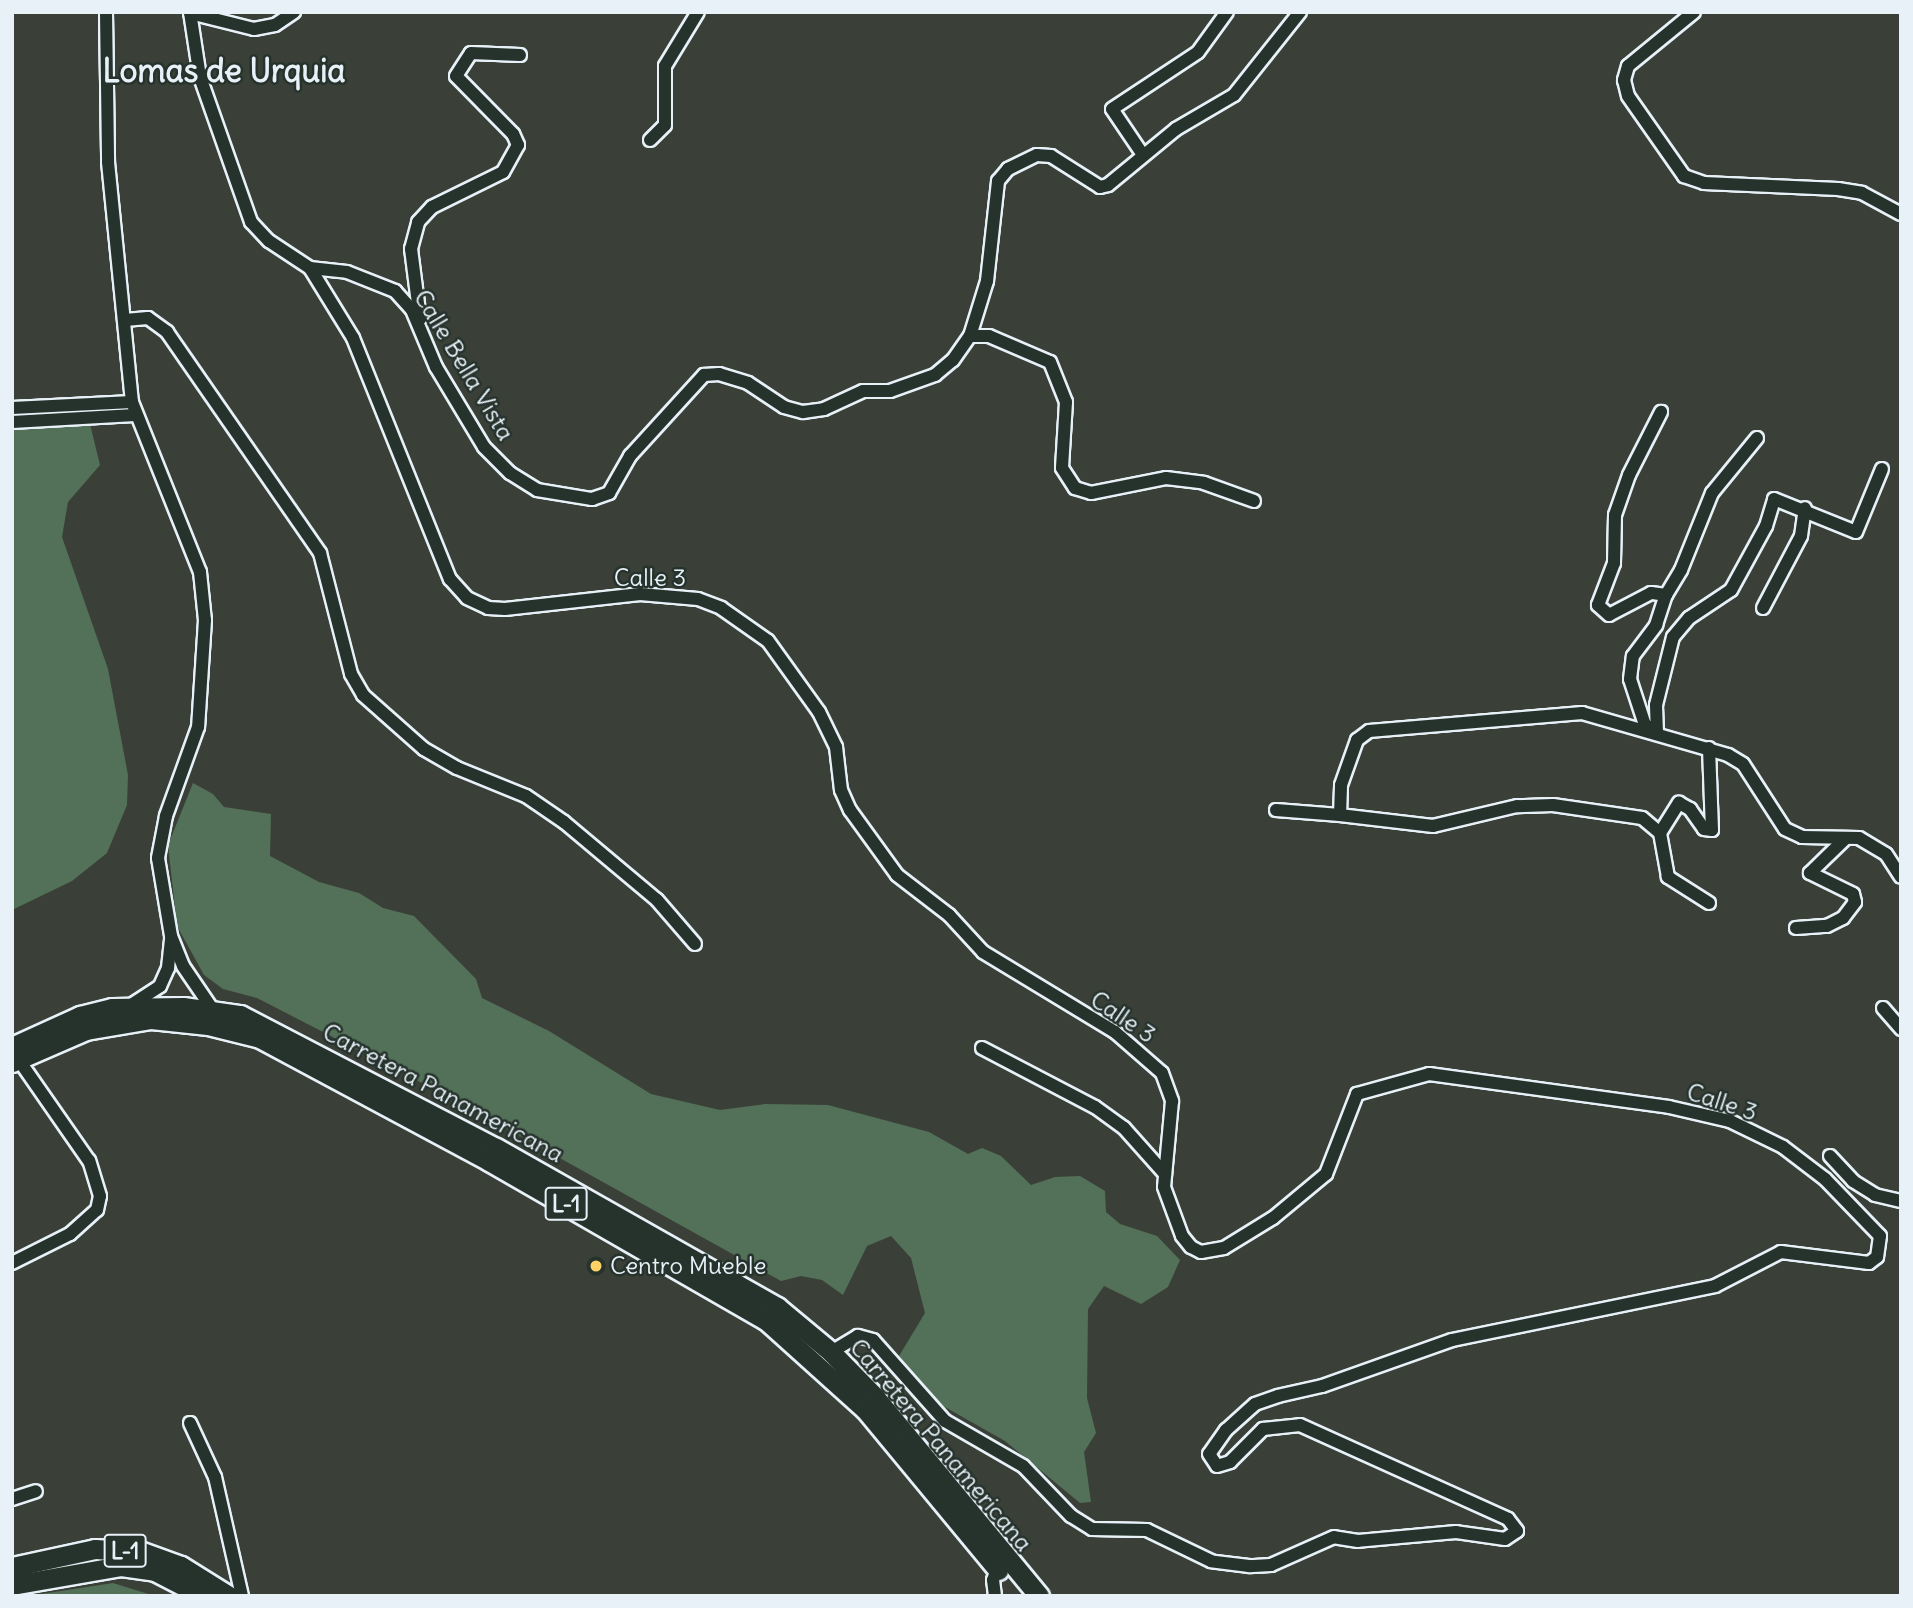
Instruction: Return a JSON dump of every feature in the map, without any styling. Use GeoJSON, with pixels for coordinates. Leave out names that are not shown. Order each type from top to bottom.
{"type":"FeatureCollection","features":[{"type":"Feature","properties":{"kind":"main road","name":"Carretera Panamericana"},"geometry":{"type":"LineString","coordinates":[[14,1056],[80,1016],[128,1007],[213,1010],[266,1026],[496,1148],[777,1307],[831,1352],[875,1397],[1039,1596]]}},
{"type":"Feature","properties":{"kind":"main road","name":"Carretera Panamericana"},"geometry":{"type":"LineString","coordinates":[[14,1056],[86,1030],[151,1019],[208,1025],[260,1038],[722,1291],[766,1320],[865,1409],[1019,1596]]}},
{"type":"Feature","properties":{"kind":"main road","name":"L-1"},"geometry":{"type":"LineString","coordinates":[[12,1567],[95,1549],[142,1552],[181,1566],[229,1596]]}},
{"type":"Feature","properties":{"kind":"main road","name":"L-1"},"geometry":{"type":"LineString","coordinates":[[12,1585],[121,1566],[155,1572],[202,1596]]}},
{"type":"Feature","properties":{"kind":"street"},"geometry":{"type":"LineString","coordinates":[[106,12],[108,162],[134,409],[200,572],[205,620],[198,727],[166,816],[158,858],[171,936],[183,966],[213,1010]]}},
{"type":"Feature","properties":{"kind":"street"},"geometry":{"type":"LineString","coordinates":[[294,12],[275,25],[254,29],[190,13],[200,77],[251,222],[269,241],[316,269]]}},
{"type":"Feature","properties":{"kind":"street"},"geometry":{"type":"LineString","coordinates":[[650,140],[664,125],[665,66],[698,12]]}},
{"type":"Feature","properties":{"kind":"street"},"geometry":{"type":"LineString","coordinates":[[1143,155],[1112,108],[1198,52],[1227,12]]}},
{"type":"Feature","properties":{"kind":"street","name":"Calle Bella Vista"},"geometry":{"type":"LineString","coordinates":[[316,269],[374,279],[396,291],[412,310],[423,337],[484,447],[510,473],[537,491],[592,499],[610,493],[630,456],[704,375],[719,374],[748,383],[784,407],[814,412],[863,391],[890,391],[935,375],[953,360],[970,336],[987,281],[998,181],[1008,169],[1037,155],[1051,156],[1100,187],[1176,129],[1234,95],[1300,12]]}},
{"type":"Feature","properties":{"kind":"street"},"geometry":{"type":"LineString","coordinates":[[1694,12],[1628,66],[1624,80],[1628,96],[1684,176],[1704,183],[1862,193],[1901,214]]}},
{"type":"Feature","properties":{"kind":"street"},"geometry":{"type":"LineString","coordinates":[[423,337],[411,249],[418,222],[432,207],[503,172],[518,145],[513,134],[456,76],[471,53],[520,55]]}},
{"type":"Feature","properties":{"kind":"street","name":"Calle 3"},"geometry":{"type":"LineString","coordinates":[[316,269],[353,338],[450,579],[467,598],[488,608],[505,609],[640,594],[684,597],[721,608],[768,641],[819,712],[836,747],[841,790],[850,810],[897,875],[949,915],[983,952],[1115,1032],[1162,1073],[1172,1101],[1164,1187],[1182,1236],[1191,1247],[1214,1251],[1273,1218],[1325,1174],[1357,1094],[1429,1074],[1476,1077],[1670,1107],[1730,1121],[1783,1147],[1825,1180],[1864,1216],[1880,1236],[1880,1245],[1869,1263],[1781,1252],[1715,1286],[1452,1340],[1255,1404],[1214,1445],[1209,1454],[1217,1465],[1239,1458],[1263,1429],[1300,1425],[1508,1519],[1517,1531],[1505,1539],[1456,1532],[1358,1541],[1334,1537],[1271,1565],[1211,1561],[1147,1530],[1092,1529],[1070,1516],[1023,1466],[945,1422],[873,1339],[858,1336],[831,1352]]}},
{"type":"Feature","properties":{"kind":"street"},"geometry":{"type":"LineString","coordinates":[[125,320],[148,318],[167,332],[320,553],[351,674],[363,695],[425,749],[457,768],[526,796],[564,822],[657,900],[695,944]]}},
{"type":"Feature","properties":{"kind":"street"},"geometry":{"type":"LineString","coordinates":[[970,336],[989,336],[1050,362],[1066,402],[1062,468],[1075,488],[1091,493],[1167,478],[1203,483],[1254,501]]}},
{"type":"Feature","properties":{"kind":"street"},"geometry":{"type":"LineString","coordinates":[[12,408],[134,409]]}},
{"type":"Feature","properties":{"kind":"street"},"geometry":{"type":"LineString","coordinates":[[12,422],[134,409]]}},
{"type":"Feature","properties":{"kind":"street"},"geometry":{"type":"LineString","coordinates":[[1661,412],[1629,475],[1615,516],[1614,563],[1598,605],[1609,615],[1650,593],[1665,595]]}},
{"type":"Feature","properties":{"kind":"street"},"geometry":{"type":"LineString","coordinates":[[1657,732],[1645,725],[1630,679],[1633,656],[1656,625],[1665,595],[1681,570],[1712,493],[1757,438]]}},
{"type":"Feature","properties":{"kind":"street"},"geometry":{"type":"LineString","coordinates":[[1657,732],[1656,705],[1673,637],[1689,618],[1731,590],[1766,526],[1774,499],[1805,508],[1856,532],[1882,469]]}},
{"type":"Feature","properties":{"kind":"street"},"geometry":{"type":"LineString","coordinates":[[1763,608],[1801,536],[1805,508]]}},
{"type":"Feature","properties":{"kind":"street"},"geometry":{"type":"LineString","coordinates":[[1340,815],[1345,768],[1357,740],[1369,731],[1565,712],[1657,732],[1709,748],[1743,764],[1785,829],[1802,837],[1846,838],[1874,844],[1886,854],[1901,877]]}},
{"type":"Feature","properties":{"kind":"street"},"geometry":{"type":"LineString","coordinates":[[1660,833],[1679,803],[1690,809],[1704,829],[1712,830],[1709,748]]}},
{"type":"Feature","properties":{"kind":"street"},"geometry":{"type":"LineString","coordinates":[[1276,810],[1433,826],[1517,806],[1553,805],[1642,818],[1660,833],[1668,877],[1709,903]]}},
{"type":"Feature","properties":{"kind":"street"},"geometry":{"type":"LineString","coordinates":[[1796,928],[1827,926],[1843,918],[1855,902],[1853,894],[1810,873],[1846,838]]}},
{"type":"Feature","properties":{"kind":"street"},"geometry":{"type":"LineString","coordinates":[[128,1007],[160,986],[168,968],[171,936]]}},
{"type":"Feature","properties":{"kind":"street"},"geometry":{"type":"LineString","coordinates":[[1883,1008],[1901,1029]]}},
{"type":"Feature","properties":{"kind":"street"},"geometry":{"type":"LineString","coordinates":[[982,1048],[1095,1107],[1124,1128],[1165,1174]]}},
{"type":"Feature","properties":{"kind":"street"},"geometry":{"type":"LineString","coordinates":[[12,1264],[70,1234],[97,1210],[100,1196],[89,1161],[14,1056]]}},
{"type":"Feature","properties":{"kind":"street"},"geometry":{"type":"LineString","coordinates":[[1830,1156],[1853,1181],[1875,1195],[1901,1201]]}},
{"type":"Feature","properties":{"kind":"street"},"geometry":{"type":"LineString","coordinates":[[190,1423],[215,1476],[242,1596]]}},
{"type":"Feature","properties":{"kind":"street"},"geometry":{"type":"LineString","coordinates":[[12,1499],[36,1490]]}},
{"type":"Feature","properties":{"kind":"street"},"geometry":{"type":"LineString","coordinates":[[995,1596],[993,1580],[997,1569]]}},
{"type":"Feature","properties":{"kind":"green space"},"geometry":{"type":"Polygon","coordinates":[[[89,420],[100,465],[68,502],[62,537],[108,669],[128,775],[127,805],[107,853],[72,881],[12,910],[12,428],[89,420]]]}},
{"type":"Feature","properties":{"kind":"green space"},"geometry":{"type":"Polygon","coordinates":[[[193,783],[213,794],[224,807],[271,814],[270,856],[319,882],[359,893],[383,908],[414,916],[476,979],[482,998],[549,1031],[651,1094],[720,1110],[765,1104],[828,1105],[929,1132],[968,1154],[982,1148],[1001,1156],[1031,1185],[1055,1177],[1080,1176],[1105,1191],[1106,1212],[1120,1224],[1157,1236],[1180,1260],[1168,1287],[1141,1304],[1104,1286],[1088,1309],[1087,1398],[1096,1433],[1084,1452],[1091,1502],[1080,1503],[1005,1441],[936,1402],[899,1356],[925,1313],[911,1258],[891,1236],[867,1246],[843,1295],[822,1280],[801,1276],[781,1281],[461,1103],[257,998],[223,989],[204,975],[177,926],[168,845],[193,783]]]}},
{"type":"Feature","properties":{"kind":"green space"},"geometry":{"type":"Polygon","coordinates":[[[113,1583],[155,1596],[28,1596],[113,1583]]]}},
{"type":"Feature","properties":{"kind":"place","name":"Centro Mueble"},"geometry":{"type":"Point","coordinates":[596,1266]}},
{"type":"Feature","properties":{"kind":"district","name":"Lomas de Urquia"},"geometry":{"type":"Point","coordinates":[224,71]}}]}
